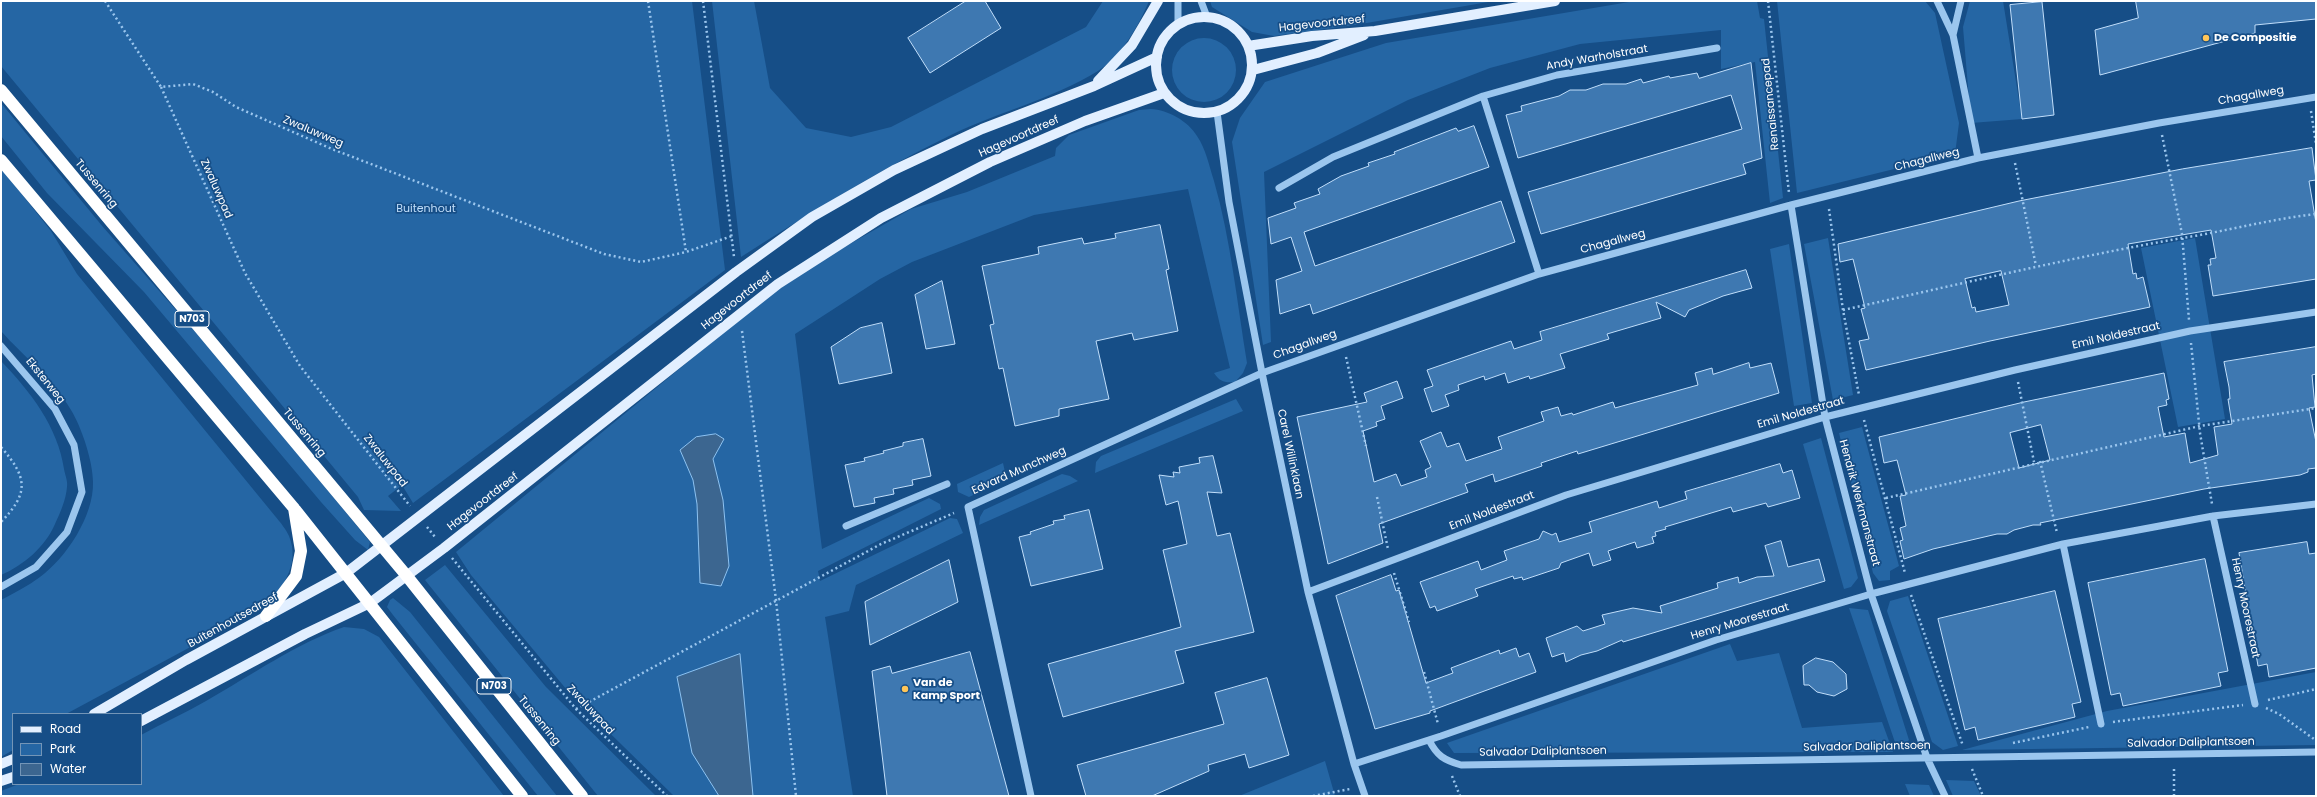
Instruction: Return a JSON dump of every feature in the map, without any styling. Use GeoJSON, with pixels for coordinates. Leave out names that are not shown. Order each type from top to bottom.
{"type":"FeatureCollection","features":[{"type":"Feature","properties":{"kind":"highway","name":"Tussenring"},"geometry":{"type":"LineString","coordinates":[[1,90],[406,576],[582,796]]}},
{"type":"Feature","properties":{"kind":"highway"},"geometry":{"type":"LineString","coordinates":[[1,160],[293,507],[522,796]]}},
{"type":"Feature","properties":{"kind":"highway"},"geometry":{"type":"LineString","coordinates":[[266,616],[296,576],[301,551],[293,507]]}},
{"type":"Feature","properties":{"kind":"main road"},"geometry":{"type":"LineString","coordinates":[[1094,86],[1132,45],[1158,1]]}},
{"type":"Feature","properties":{"kind":"main road","name":"Hagevoortdreef"},"geometry":{"type":"LineString","coordinates":[[1248,46],[1312,36],[1375,31],[1555,1]]}},
{"type":"Feature","properties":{"kind":"main road"},"geometry":{"type":"LineString","coordinates":[[1207,17],[1220,20],[1232,26],[1242,34],[1252,57],[1252,70],[1249,84],[1241,96],[1230,106],[1217,112],[1202,113],[1188,111],[1175,103],[1164,93],[1159,81],[1157,57],[1161,44],[1168,33],[1178,25],[1192,19],[1207,17]]}},
{"type":"Feature","properties":{"kind":"main road","name":"Hagevoortdreef"},"geometry":{"type":"LineString","coordinates":[[1252,70],[1316,53],[1375,31]]}},
{"type":"Feature","properties":{"kind":"main road","name":"Hagevoortdreef"},"geometry":{"type":"LineString","coordinates":[[382,547],[418,516],[736,272],[812,217],[894,170],[982,129],[1094,86],[1157,57]]}},
{"type":"Feature","properties":{"kind":"main road","name":"Hagevoortdreef"},"geometry":{"type":"LineString","coordinates":[[370,603],[444,548],[778,284],[888,215],[990,162],[1085,121],[1164,93]]}},
{"type":"Feature","properties":{"kind":"main road","name":"Buitenhoutsedreef"},"geometry":{"type":"LineString","coordinates":[[96,713],[266,616],[346,573],[382,547]]}},
{"type":"Feature","properties":{"kind":"main road"},"geometry":{"type":"LineString","coordinates":[[142,720],[305,634],[370,603]]}},
{"type":"Feature","properties":{"kind":"main road"},"geometry":{"type":"LineString","coordinates":[[1,764],[12,759]]}},
{"type":"Feature","properties":{"kind":"main road"},"geometry":{"type":"LineString","coordinates":[[1,781],[12,777]]}},
{"type":"Feature","properties":{"kind":"street"},"geometry":{"type":"LineString","coordinates":[[1178,1],[1178,25]]}},
{"type":"Feature","properties":{"kind":"street"},"geometry":{"type":"LineString","coordinates":[[1201,1],[1207,17]]}},
{"type":"Feature","properties":{"kind":"street"},"geometry":{"type":"LineString","coordinates":[[1937,1],[1953,35],[1978,158]]}},
{"type":"Feature","properties":{"kind":"street"},"geometry":{"type":"LineString","coordinates":[[1953,35],[1961,1]]}},
{"type":"Feature","properties":{"kind":"street","name":"Andy Warholstraat"},"geometry":{"type":"LineString","coordinates":[[1279,188],[1333,157],[1483,96],[1557,74],[1717,48]]}},
{"type":"Feature","properties":{"kind":"street"},"geometry":{"type":"LineString","coordinates":[[1483,96],[1539,274]]}},
{"type":"Feature","properties":{"kind":"street","name":"Chagallweg"},"geometry":{"type":"LineString","coordinates":[[1262,373],[1539,274],[1791,205],[1978,158],[2159,123],[2313,97]]}},
{"type":"Feature","properties":{"kind":"street","name":"Carel Willinklaan"},"geometry":{"type":"LineString","coordinates":[[1217,112],[1230,202],[1262,373],[1308,592],[1360,786],[1365,796]]}},
{"type":"Feature","properties":{"kind":"street","name":"Hendrik Werkmanstraat"},"geometry":{"type":"LineString","coordinates":[[1791,205],[1825,416],[1872,594],[1927,758],[1945,796]]}},
{"type":"Feature","properties":{"kind":"street","name":"Emil Noldestraat"},"geometry":{"type":"LineString","coordinates":[[1308,592],[1566,495],[1825,416],[2015,370],[2190,331],[2316,312]]}},
{"type":"Feature","properties":{"kind":"street","name":"Eksterweg"},"geometry":{"type":"LineString","coordinates":[[1,346],[55,409],[74,446],[82,492],[67,532],[36,567],[1,587]]}},
{"type":"Feature","properties":{"kind":"street","name":"Edvard Munchweg"},"geometry":{"type":"LineString","coordinates":[[1031,796],[968,507],[1262,373]]}},
{"type":"Feature","properties":{"kind":"street"},"geometry":{"type":"LineString","coordinates":[[846,526],[947,484]]}},
{"type":"Feature","properties":{"kind":"street","name":"Henry Moorestraat"},"geometry":{"type":"LineString","coordinates":[[1354,764],[1430,740],[1716,640],[1872,594],[2061,545],[2214,516],[2316,504]]}},
{"type":"Feature","properties":{"kind":"street","name":"Henry Moorestraat"},"geometry":{"type":"LineString","coordinates":[[2214,516],[2255,704]]}},
{"type":"Feature","properties":{"kind":"street"},"geometry":{"type":"LineString","coordinates":[[2061,545],[2101,724]]}},
{"type":"Feature","properties":{"kind":"street"},"geometry":{"type":"LineString","coordinates":[[1430,740],[1435,753],[1446,761]]}},
{"type":"Feature","properties":{"kind":"street","name":"Salvador Daliplantsoen"},"geometry":{"type":"LineString","coordinates":[[1446,761],[1461,764],[2316,752]]}},
{"type":"Feature","properties":{"kind":"path"},"geometry":{"type":"LineString","coordinates":[[105,1],[161,87]]}},
{"type":"Feature","properties":{"kind":"path"},"geometry":{"type":"LineString","coordinates":[[648,1],[686,252]]}},
{"type":"Feature","properties":{"kind":"path"},"geometry":{"type":"LineString","coordinates":[[703,1],[736,272]]}},
{"type":"Feature","properties":{"kind":"path","name":"Renaissancepad"},"geometry":{"type":"LineString","coordinates":[[1768,1],[1787,185],[1791,205]]}},
{"type":"Feature","properties":{"kind":"path","name":"Zwaluwweg"},"geometry":{"type":"LineString","coordinates":[[161,87],[194,84],[213,92],[236,107],[332,149],[604,254],[641,262],[686,252],[732,236]]}},
{"type":"Feature","properties":{"kind":"path","name":"Zwaluwpad"},"geometry":{"type":"LineString","coordinates":[[161,87],[245,273],[296,360],[418,516],[576,710],[667,796]]}},
{"type":"Feature","properties":{"kind":"path"},"geometry":{"type":"LineString","coordinates":[[2313,97],[2316,144]]}},
{"type":"Feature","properties":{"kind":"path"},"geometry":{"type":"LineString","coordinates":[[2013,152],[2036,266]]}},
{"type":"Feature","properties":{"kind":"path"},"geometry":{"type":"LineString","coordinates":[[1827,196],[1843,310],[1861,408],[1908,585],[1966,757],[1983,796]]}},
{"type":"Feature","properties":{"kind":"path"},"geometry":{"type":"LineString","coordinates":[[1843,310],[2036,266],[2284,218],[2316,214]]}},
{"type":"Feature","properties":{"kind":"path"},"geometry":{"type":"LineString","coordinates":[[742,312],[742,332],[776,600],[796,796]]}},
{"type":"Feature","properties":{"kind":"path"},"geometry":{"type":"LineString","coordinates":[[1343,343],[1366,446]]}},
{"type":"Feature","properties":{"kind":"path"},"geometry":{"type":"LineString","coordinates":[[2015,370],[2034,462]]}},
{"type":"Feature","properties":{"kind":"path"},"geometry":{"type":"LineString","coordinates":[[1886,498],[2034,462],[2200,426],[2316,408]]}},
{"type":"Feature","properties":{"kind":"path"},"geometry":{"type":"LineString","coordinates":[[1,446],[12,460],[18,473],[22,493],[14,508],[1,522]]}},
{"type":"Feature","properties":{"kind":"path"},"geometry":{"type":"LineString","coordinates":[[2040,461],[2061,545]]}},
{"type":"Feature","properties":{"kind":"path"},"geometry":{"type":"LineString","coordinates":[[576,710],[881,544],[954,513]]}},
{"type":"Feature","properties":{"kind":"path"},"geometry":{"type":"LineString","coordinates":[[1424,672],[1441,736]]}},
{"type":"Feature","properties":{"kind":"path"},"geometry":{"type":"LineString","coordinates":[[1993,756],[2009,743],[2101,724],[2255,704],[2316,689]]}},
{"type":"Feature","properties":{"kind":"path"},"geometry":{"type":"LineString","coordinates":[[2255,704],[2279,714],[2316,741]]}},
{"type":"Feature","properties":{"kind":"path"},"geometry":{"type":"LineString","coordinates":[[2174,796],[2175,754]]}},
{"type":"Feature","properties":{"kind":"path"},"geometry":{"type":"LineString","coordinates":[[1446,761],[1460,796]]}},
{"type":"Feature","properties":{"kind":"path"},"geometry":{"type":"LineString","coordinates":[[1313,796],[1360,786]]}},
{"type":"Feature","properties":{"kind":"green space","name":"Buitenhout"},"geometry":{"type":"Polygon","coordinates":[[[1,1],[692,1],[725,270],[413,503],[402,485],[388,496],[401,511],[364,510],[358,497],[1,66],[1,1]]]}},
{"type":"Feature","properties":{"kind":"green space"},"geometry":{"type":"Polygon","coordinates":[[[712,1],[754,1],[770,88],[806,128],[851,137],[891,127],[1086,27],[1103,1],[1149,1],[1140,21],[1122,49],[1098,71],[1063,90],[987,119],[951,135],[897,163],[844,193],[741,257],[712,1]]]}},
{"type":"Feature","properties":{"kind":"green space"},"geometry":{"type":"Polygon","coordinates":[[[1210,1],[1494,1],[1355,25],[1274,36],[1252,32],[1212,7],[1210,1]]]}},
{"type":"Feature","properties":{"kind":"green space"},"geometry":{"type":"Polygon","coordinates":[[[1635,1],[1757,1],[1760,18],[1764,19],[1783,198],[1770,203],[1755,62],[1721,69],[1721,30],[1580,44],[1490,68],[1408,100],[1264,172],[1271,342],[1263,345],[1232,142],[1240,118],[1265,82],[1386,43],[1635,1]]]}},
{"type":"Feature","properties":{"kind":"green space"},"geometry":{"type":"Polygon","coordinates":[[[1777,1],[1925,1],[1935,13],[1959,123],[1955,154],[1797,193],[1777,1]]]}},
{"type":"Feature","properties":{"kind":"green space"},"geometry":{"type":"Polygon","coordinates":[[[1970,1],[2003,1],[2022,119],[1971,123],[1963,27],[1970,1]]]}},
{"type":"Feature","properties":{"kind":"green space"},"geometry":{"type":"Polygon","coordinates":[[[1198,38],[1210,38],[1227,47],[1234,58],[1236,70],[1234,82],[1227,93],[1210,102],[1198,102],[1186,97],[1177,88],[1172,76],[1172,64],[1177,52],[1186,43],[1198,38]]]}},
{"type":"Feature","properties":{"kind":"green space"},"geometry":{"type":"Polygon","coordinates":[[[1,103],[103,227],[227,368],[352,520],[370,542],[368,550],[355,540],[321,502],[144,292],[47,193],[1,136],[1,103]]]}},
{"type":"Feature","properties":{"kind":"green space"},"geometry":{"type":"Polygon","coordinates":[[[1151,109],[1171,114],[1183,121],[1193,131],[1205,152],[1220,203],[1229,249],[1247,363],[1243,373],[1235,382],[1228,382],[1221,380],[1214,373],[1230,368],[1188,189],[1034,215],[912,262],[880,279],[795,334],[822,549],[929,498],[940,504],[941,509],[818,571],[820,581],[950,518],[957,519],[963,533],[856,585],[849,611],[825,617],[853,796],[674,796],[572,696],[471,575],[456,552],[767,297],[834,253],[911,209],[967,192],[1055,156],[1056,148],[1069,135],[1139,110],[1151,109]]]}},
{"type":"Feature","properties":{"kind":"green space"},"geometry":{"type":"Polygon","coordinates":[[[1,168],[51,231],[77,274],[283,526],[289,536],[292,547],[292,557],[291,567],[282,586],[261,609],[68,713],[12,713],[12,751],[1,757],[1,600],[40,577],[50,569],[68,548],[84,522],[89,509],[92,495],[93,474],[86,445],[79,426],[64,399],[1,331],[1,168]]]}},
{"type":"Feature","properties":{"kind":"green space"},"geometry":{"type":"Polygon","coordinates":[[[1828,238],[1853,395],[1833,400],[1804,244],[1828,238]]]}},
{"type":"Feature","properties":{"kind":"green space"},"geometry":{"type":"Polygon","coordinates":[[[2195,238],[2225,419],[2178,427],[2141,248],[2195,238]]]}},
{"type":"Feature","properties":{"kind":"green space"},"geometry":{"type":"Polygon","coordinates":[[[1789,244],[1812,403],[1794,406],[1770,249],[1789,244]]]}},
{"type":"Feature","properties":{"kind":"green space"},"geometry":{"type":"Polygon","coordinates":[[[1,361],[32,397],[49,424],[61,454],[67,485],[61,511],[46,540],[26,561],[1,575],[1,361]]]}},
{"type":"Feature","properties":{"kind":"green space"},"geometry":{"type":"Polygon","coordinates":[[[1236,399],[1243,411],[1095,473],[1096,462],[1101,456],[1236,399]]]}},
{"type":"Feature","properties":{"kind":"green space"},"geometry":{"type":"Polygon","coordinates":[[[1862,427],[1899,566],[1890,571],[1890,580],[1879,581],[1873,573],[1839,433],[1862,427]]]}},
{"type":"Feature","properties":{"kind":"green space"},"geometry":{"type":"Polygon","coordinates":[[[1821,438],[1858,578],[1851,587],[1844,589],[1803,444],[1821,438]]]}},
{"type":"Feature","properties":{"kind":"green space"},"geometry":{"type":"Polygon","coordinates":[[[1003,463],[1005,472],[1001,482],[969,497],[958,492],[957,484],[1003,463]]]}},
{"type":"Feature","properties":{"kind":"green space"},"geometry":{"type":"Polygon","coordinates":[[[1062,474],[1070,476],[1078,481],[979,525],[980,517],[984,510],[1062,474]]]}},
{"type":"Feature","properties":{"kind":"green space"},"geometry":{"type":"Polygon","coordinates":[[[445,565],[546,687],[656,796],[598,796],[425,580],[445,565]]]}},
{"type":"Feature","properties":{"kind":"green space"},"geometry":{"type":"Polygon","coordinates":[[[1908,596],[1958,746],[1943,750],[1932,742],[1887,611],[1890,601],[1908,596]]]}},
{"type":"Feature","properties":{"kind":"green space"},"geometry":{"type":"Polygon","coordinates":[[[393,598],[410,612],[557,796],[538,796],[387,607],[390,600],[393,598]]]}},
{"type":"Feature","properties":{"kind":"green space"},"geometry":{"type":"Polygon","coordinates":[[[1849,608],[1868,610],[1909,740],[1898,751],[1849,608]]]}},
{"type":"Feature","properties":{"kind":"green space"},"geometry":{"type":"Polygon","coordinates":[[[344,627],[364,629],[379,637],[504,796],[1,796],[1,791],[16,785],[142,785],[142,734],[190,710],[291,651],[344,627]]]}},
{"type":"Feature","properties":{"kind":"green space"},"geometry":{"type":"Polygon","coordinates":[[[1730,644],[1737,661],[1779,653],[1802,728],[1882,722],[1893,752],[1454,753],[1447,743],[1730,644]]]}},
{"type":"Feature","properties":{"kind":"green space"},"geometry":{"type":"Polygon","coordinates":[[[2316,672],[2316,745],[1962,750],[2107,711],[2316,672]]]}},
{"type":"Feature","properties":{"kind":"green space"},"geometry":{"type":"Polygon","coordinates":[[[1325,761],[1335,796],[1239,796],[1325,761]]]}},
{"type":"Feature","properties":{"kind":"green space"},"geometry":{"type":"Polygon","coordinates":[[[1946,780],[1974,781],[1981,796],[1953,796],[1946,780]]]}},
{"type":"Feature","properties":{"kind":"green space"},"geometry":{"type":"Polygon","coordinates":[[[1905,784],[1929,785],[1934,796],[1910,796],[1905,784]]]}},
{"type":"Feature","properties":{"kind":"water"},"geometry":{"type":"Polygon","coordinates":[[[716,434],[724,439],[713,459],[723,500],[729,566],[721,586],[700,583],[697,504],[693,480],[680,450],[696,437],[716,434]]]}},
{"type":"Feature","properties":{"kind":"water"},"geometry":{"type":"Polygon","coordinates":[[[740,654],[753,796],[719,796],[692,753],[677,677],[740,654]]]}},
{"type":"Feature","properties":{"kind":"building"},"geometry":{"type":"Polygon","coordinates":[[[966,1],[985,1],[1001,28],[930,73],[908,38],[966,1]]]}},
{"type":"Feature","properties":{"kind":"building"},"geometry":{"type":"Polygon","coordinates":[[[2136,1],[2316,1],[2316,19],[2255,25],[2255,33],[2100,75],[2095,30],[2138,18],[2136,1]]]}},
{"type":"Feature","properties":{"kind":"building"},"geometry":{"type":"Polygon","coordinates":[[[2042,2],[2054,115],[2022,119],[2010,5],[2042,2]]]}},
{"type":"Feature","properties":{"kind":"building"},"geometry":{"type":"Polygon","coordinates":[[[1751,63],[1762,158],[1743,164],[1746,174],[1541,234],[1528,192],[1742,129],[1731,95],[1518,158],[1506,115],[1522,111],[1521,106],[1559,96],[1570,90],[1586,90],[1603,84],[1626,84],[1641,79],[1643,83],[1669,76],[1670,78],[1697,73],[1699,78],[1751,63]]]}},
{"type":"Feature","properties":{"kind":"building"},"geometry":{"type":"Polygon","coordinates":[[[1474,126],[1489,167],[1304,232],[1315,266],[1501,201],[1515,242],[1313,314],[1310,304],[1280,314],[1276,280],[1302,271],[1291,237],[1271,244],[1268,218],[1296,208],[1294,203],[1320,194],[1318,189],[1341,176],[1369,166],[1368,163],[1395,154],[1394,152],[1456,128],[1458,131],[1474,126]]]}},
{"type":"Feature","properties":{"kind":"building"},"geometry":{"type":"Polygon","coordinates":[[[2312,148],[2316,180],[2309,181],[2316,223],[2316,279],[2213,296],[2208,265],[2211,265],[2210,259],[2216,258],[2211,230],[2128,244],[2133,274],[2136,273],[2137,279],[2143,277],[2150,307],[1990,341],[1866,370],[1859,341],[1869,339],[1861,309],[1865,308],[1853,259],[1840,262],[1838,244],[2019,201],[2182,169],[2312,148]],[[2001,271],[1965,279],[1972,308],[1975,307],[1976,312],[2009,305],[2001,271]]]}},
{"type":"Feature","properties":{"kind":"building"},"geometry":{"type":"Polygon","coordinates":[[[1160,225],[1169,269],[1166,270],[1178,331],[1134,340],[1132,333],[1096,341],[1109,399],[1059,409],[1059,416],[1015,426],[1003,368],[999,369],[990,325],[994,324],[982,266],[1039,254],[1038,247],[1082,238],[1084,244],[1116,238],[1115,234],[1160,225]]]}},
{"type":"Feature","properties":{"kind":"building"},"geometry":{"type":"Polygon","coordinates":[[[1746,270],[1752,288],[1723,296],[1689,310],[1685,317],[1656,302],[1661,318],[1607,334],[1609,339],[1560,354],[1565,368],[1530,379],[1529,376],[1508,383],[1505,373],[1485,380],[1484,376],[1458,385],[1459,390],[1445,395],[1449,406],[1432,412],[1424,389],[1433,386],[1427,370],[1511,341],[1514,349],[1542,340],[1540,332],[1746,270]]]}},
{"type":"Feature","properties":{"kind":"building"},"geometry":{"type":"Polygon","coordinates":[[[942,281],[955,344],[926,349],[915,295],[942,281]]]}},
{"type":"Feature","properties":{"kind":"building"},"geometry":{"type":"Polygon","coordinates":[[[882,323],[892,373],[839,384],[831,347],[860,328],[882,323]]]}},
{"type":"Feature","properties":{"kind":"building"},"geometry":{"type":"Polygon","coordinates":[[[2316,347],[2316,374],[2312,375],[2315,407],[2309,408],[2316,442],[2316,468],[2308,469],[2308,472],[2300,475],[2204,489],[2040,523],[2041,525],[2033,525],[2014,530],[2007,534],[1997,534],[1933,549],[1904,559],[1900,541],[1903,540],[1900,528],[1906,526],[1900,496],[1906,495],[1897,460],[1884,463],[1879,437],[2024,402],[2164,373],[2169,399],[2166,400],[2167,405],[2158,407],[2164,437],[2185,433],[2190,463],[2218,455],[2214,427],[2232,424],[2228,399],[2230,399],[2229,387],[2224,362],[2316,347]],[[2041,425],[2010,433],[2019,468],[2050,460],[2041,425]]]}},
{"type":"Feature","properties":{"kind":"building"},"geometry":{"type":"Polygon","coordinates":[[[1749,363],[1750,368],[1771,363],[1779,393],[1578,454],[1577,451],[1541,463],[1542,466],[1495,482],[1493,474],[1465,484],[1468,492],[1379,524],[1383,543],[1328,564],[1297,417],[1367,402],[1364,393],[1397,381],[1403,398],[1381,406],[1385,419],[1376,422],[1377,426],[1363,431],[1374,482],[1396,474],[1401,486],[1427,477],[1425,470],[1431,467],[1420,441],[1441,432],[1447,447],[1459,443],[1466,461],[1502,449],[1498,437],[1544,421],[1541,412],[1558,407],[1561,416],[1572,413],[1573,415],[1613,402],[1615,408],[1698,385],[1695,373],[1712,368],[1713,374],[1749,363]]]}},
{"type":"Feature","properties":{"kind":"building"},"geometry":{"type":"Polygon","coordinates":[[[923,439],[931,476],[912,480],[913,485],[893,489],[894,494],[874,498],[875,503],[854,507],[845,465],[865,461],[864,458],[903,446],[903,443],[923,439]]]}},
{"type":"Feature","properties":{"kind":"building"},"geometry":{"type":"Polygon","coordinates":[[[1213,456],[1222,493],[1207,492],[1217,536],[1230,533],[1254,632],[1175,651],[1184,683],[1063,717],[1048,664],[1181,627],[1163,550],[1187,544],[1178,501],[1166,505],[1159,475],[1174,477],[1173,472],[1180,473],[1179,467],[1200,463],[1199,458],[1213,456]]]}},
{"type":"Feature","properties":{"kind":"building"},"geometry":{"type":"Polygon","coordinates":[[[1780,464],[1783,473],[1792,470],[1800,498],[1768,507],[1766,503],[1733,512],[1731,507],[1665,527],[1666,529],[1655,532],[1656,536],[1652,537],[1654,543],[1637,548],[1635,542],[1608,551],[1611,560],[1593,566],[1589,553],[1561,563],[1559,568],[1523,580],[1522,577],[1514,579],[1513,576],[1475,589],[1478,596],[1437,611],[1435,606],[1430,608],[1420,582],[1478,561],[1481,570],[1507,560],[1504,551],[1539,539],[1543,531],[1552,535],[1556,533],[1559,542],[1592,532],[1589,522],[1657,501],[1659,508],[1687,499],[1685,492],[1780,464]]]}},
{"type":"Feature","properties":{"kind":"building"},"geometry":{"type":"Polygon","coordinates":[[[1089,510],[1103,569],[1031,586],[1019,537],[1031,534],[1030,532],[1054,524],[1053,521],[1065,519],[1064,516],[1089,510]]]}},
{"type":"Feature","properties":{"kind":"building"},"geometry":{"type":"Polygon","coordinates":[[[1781,541],[1788,567],[1819,559],[1825,581],[1623,642],[1622,640],[1566,662],[1564,653],[1552,657],[1546,638],[1577,626],[1583,631],[1605,624],[1602,615],[1633,608],[1662,613],[1660,606],[1718,588],[1717,583],[1738,577],[1739,583],[1757,577],[1774,576],[1765,546],[1781,541]]]}},
{"type":"Feature","properties":{"kind":"building"},"geometry":{"type":"Polygon","coordinates":[[[2307,542],[2309,554],[2316,553],[2316,668],[2269,677],[2267,664],[2258,666],[2239,553],[2307,542]]]}},
{"type":"Feature","properties":{"kind":"building"},"geometry":{"type":"Polygon","coordinates":[[[2205,559],[2228,671],[2218,673],[2221,686],[2123,706],[2120,693],[2111,695],[2088,583],[2205,559]]]}},
{"type":"Feature","properties":{"kind":"building"},"geometry":{"type":"Polygon","coordinates":[[[949,560],[958,602],[870,645],[865,602],[949,560]]]}},
{"type":"Feature","properties":{"kind":"building"},"geometry":{"type":"Polygon","coordinates":[[[1391,575],[1396,591],[1399,590],[1426,683],[1453,673],[1451,668],[1499,650],[1500,654],[1516,648],[1519,657],[1529,653],[1536,672],[1430,711],[1430,713],[1375,729],[1336,596],[1391,575]]]}},
{"type":"Feature","properties":{"kind":"building"},"geometry":{"type":"Polygon","coordinates":[[[2055,591],[2081,702],[2072,704],[2075,717],[1978,740],[1975,727],[1965,730],[1938,619],[2055,591]]]}},
{"type":"Feature","properties":{"kind":"building"},"geometry":{"type":"Polygon","coordinates":[[[970,652],[1009,796],[887,796],[872,671],[890,666],[892,673],[970,652]]]}},
{"type":"Feature","properties":{"kind":"building"},"geometry":{"type":"Polygon","coordinates":[[[1816,658],[1833,662],[1846,674],[1847,689],[1834,696],[1817,692],[1809,685],[1804,685],[1803,666],[1816,658]]]}},
{"type":"Feature","properties":{"kind":"building"},"geometry":{"type":"Polygon","coordinates":[[[1267,678],[1289,755],[1249,768],[1245,754],[1208,765],[1209,771],[1152,796],[1086,796],[1077,765],[1224,724],[1215,693],[1267,678]]]}},
{"type":"Feature","properties":{"kind":"place","name":"De Compositie"},"geometry":{"type":"Point","coordinates":[2206,38]}},
{"type":"Feature","properties":{"kind":"place","name":"Van de Kamp Sport"},"geometry":{"type":"Point","coordinates":[905,689]}}]}
